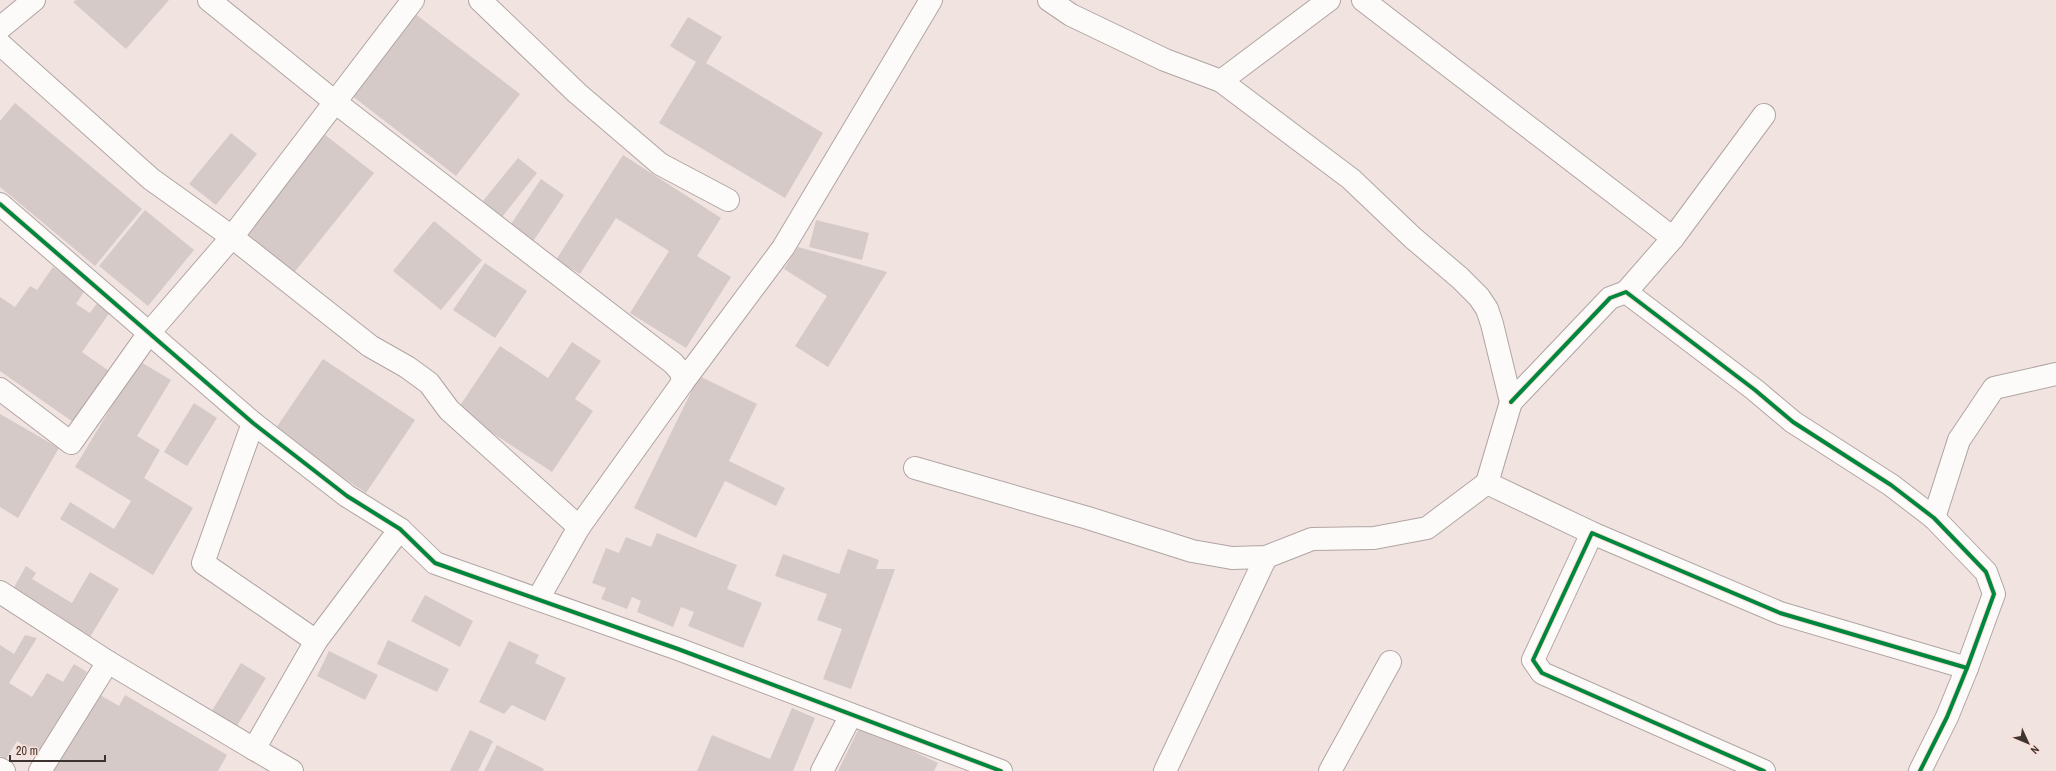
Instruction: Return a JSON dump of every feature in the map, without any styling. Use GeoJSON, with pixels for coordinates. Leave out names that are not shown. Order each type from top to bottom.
{"type":"FeatureCollection","features":[{"type":"Feature","properties":{"kind":"street"},"geometry":{"type":"LineString","coordinates":[[0,28],[34,0]]}},
{"type":"Feature","properties":{"kind":"street"},"geometry":{"type":"LineString","coordinates":[[209,0],[335,102],[673,364],[681,372],[683,382]]}},
{"type":"Feature","properties":{"kind":"street"},"geometry":{"type":"LineString","coordinates":[[0,389],[71,443],[149,333],[232,237],[413,0]]}},
{"type":"Feature","properties":{"kind":"street"},"geometry":{"type":"LineString","coordinates":[[480,0],[577,93],[660,164],[728,200]]}},
{"type":"Feature","properties":{"kind":"street"},"geometry":{"type":"LineString","coordinates":[[538,599],[579,527],[683,382],[783,248],[930,0]]}},
{"type":"Feature","properties":{"kind":"street"},"geometry":{"type":"LineString","coordinates":[[1049,0],[1071,15],[1165,60],[1221,81],[1351,179],[1413,238],[1460,278],[1479,297],[1487,309],[1496,337],[1511,402]]}},
{"type":"Feature","properties":{"kind":"street"},"geometry":{"type":"LineString","coordinates":[[1221,81],[1329,0]]}},
{"type":"Feature","properties":{"kind":"street"},"geometry":{"type":"LineString","coordinates":[[1363,0],[1673,238]]}},
{"type":"Feature","properties":{"kind":"street"},"geometry":{"type":"LineString","coordinates":[[0,44],[151,179],[232,237],[370,346],[407,367],[429,383],[449,410],[579,527]]}},
{"type":"Feature","properties":{"kind":"street"},"geometry":{"type":"LineString","coordinates":[[915,468],[1088,518],[1192,551],[1232,558],[1266,557],[1312,539],[1374,538],[1427,528],[1486,483],[1511,402],[1610,298],[1626,292],[1673,238],[1764,115]]}},
{"type":"Feature","properties":{"kind":"street"},"geometry":{"type":"LineString","coordinates":[[0,204],[253,423],[347,496],[400,529],[435,563],[678,649],[1001,771]]}},
{"type":"Feature","properties":{"kind":"street"},"geometry":{"type":"LineString","coordinates":[[1626,292],[1756,390],[1793,422],[1891,485],[1934,518],[1986,572],[1994,594],[1947,717],[1920,771]]}},
{"type":"Feature","properties":{"kind":"street"},"geometry":{"type":"LineString","coordinates":[[1934,518],[1959,440],[1994,388],[2056,374]]}},
{"type":"Feature","properties":{"kind":"street"},"geometry":{"type":"LineString","coordinates":[[253,423],[203,563],[316,642]]}},
{"type":"Feature","properties":{"kind":"street"},"geometry":{"type":"LineString","coordinates":[[1486,483],[1592,533],[1780,613],[1967,668]]}},
{"type":"Feature","properties":{"kind":"street"},"geometry":{"type":"LineString","coordinates":[[254,749],[316,642],[400,529]]}},
{"type":"Feature","properties":{"kind":"street"},"geometry":{"type":"LineString","coordinates":[[1592,533],[1533,660],[1542,673],[1764,771]]}},
{"type":"Feature","properties":{"kind":"street"},"geometry":{"type":"LineString","coordinates":[[1165,771],[1266,557]]}},
{"type":"Feature","properties":{"kind":"street"},"geometry":{"type":"LineString","coordinates":[[0,592],[108,662],[292,771]]}},
{"type":"Feature","properties":{"kind":"street"},"geometry":{"type":"LineString","coordinates":[[40,771],[108,662]]}},
{"type":"Feature","properties":{"kind":"street"},"geometry":{"type":"LineString","coordinates":[[1330,771],[1390,662]]}},
{"type":"Feature","properties":{"kind":"street"},"geometry":{"type":"LineString","coordinates":[[822,771],[851,715]]}},
{"type":"Feature","properties":{"kind":"street"},"geometry":{"type":"LineString","coordinates":[[0,769],[4,771]]}},
{"type":"Feature","properties":{"kind":"building"},"geometry":{"type":"Polygon","coordinates":[[[76,0],[169,0],[126,49],[73,2],[76,0]]]}},
{"type":"Feature","properties":{"kind":"building"},"geometry":{"type":"Polygon","coordinates":[[[414,13],[520,94],[456,176],[351,95],[414,13]]]}},
{"type":"Feature","properties":{"kind":"building"},"geometry":{"type":"Polygon","coordinates":[[[688,17],[722,37],[706,63],[823,133],[785,198],[659,123],[696,62],[670,46],[688,17]]]}},
{"type":"Feature","properties":{"kind":"building"},"geometry":{"type":"Polygon","coordinates":[[[15,103],[142,209],[95,266],[0,187],[0,121],[15,103]]]}},
{"type":"Feature","properties":{"kind":"building"},"geometry":{"type":"Polygon","coordinates":[[[231,133],[257,154],[216,205],[189,184],[231,133]]]}},
{"type":"Feature","properties":{"kind":"building"},"geometry":{"type":"Polygon","coordinates":[[[324,134],[374,173],[293,274],[244,234],[324,134]]]}},
{"type":"Feature","properties":{"kind":"building"},"geometry":{"type":"Polygon","coordinates":[[[623,155],[721,218],[697,256],[731,277],[686,348],[630,313],[669,251],[616,218],[580,274],[556,260],[623,155]]]}},
{"type":"Feature","properties":{"kind":"building"},"geometry":{"type":"Polygon","coordinates":[[[518,158],[537,173],[502,217],[483,201],[518,158]]]}},
{"type":"Feature","properties":{"kind":"building"},"geometry":{"type":"Polygon","coordinates":[[[541,179],[564,195],[532,243],[509,227],[541,179]]]}},
{"type":"Feature","properties":{"kind":"building"},"geometry":{"type":"Polygon","coordinates":[[[145,210],[194,250],[148,306],[99,266],[145,210]]]}},
{"type":"Feature","properties":{"kind":"building"},"geometry":{"type":"Polygon","coordinates":[[[816,220],[869,233],[862,260],[809,247],[816,220]]]}},
{"type":"Feature","properties":{"kind":"building"},"geometry":{"type":"Polygon","coordinates":[[[434,221],[482,260],[441,310],[393,271],[434,221]]]}},
{"type":"Feature","properties":{"kind":"building"},"geometry":{"type":"Polygon","coordinates":[[[798,247],[887,272],[828,367],[795,346],[827,296],[784,269],[798,247]]]}},
{"type":"Feature","properties":{"kind":"building"},"geometry":{"type":"Polygon","coordinates":[[[485,263],[527,291],[495,338],[453,310],[485,263]]]}},
{"type":"Feature","properties":{"kind":"building"},"geometry":{"type":"Polygon","coordinates":[[[53,267],[85,290],[76,304],[90,313],[100,299],[113,308],[82,352],[109,371],[73,422],[0,371],[0,297],[15,307],[30,286],[37,290],[53,267]]]}},
{"type":"Feature","properties":{"kind":"building"},"geometry":{"type":"Polygon","coordinates":[[[572,342],[601,361],[575,399],[593,411],[552,472],[457,410],[500,346],[548,378],[572,342]]]}},
{"type":"Feature","properties":{"kind":"building"},"geometry":{"type":"Polygon","coordinates":[[[323,359],[415,420],[366,493],[274,431],[323,359]]]}},
{"type":"Feature","properties":{"kind":"building"},"geometry":{"type":"Polygon","coordinates":[[[139,361],[171,380],[137,436],[160,450],[144,478],[193,508],[153,575],[60,519],[70,502],[114,529],[131,501],[75,467],[139,361]]]}},
{"type":"Feature","properties":{"kind":"building"},"geometry":{"type":"Polygon","coordinates":[[[699,376],[757,404],[729,461],[785,488],[776,506],[725,481],[696,538],[634,508],[699,376]]]}},
{"type":"Feature","properties":{"kind":"building"},"geometry":{"type":"Polygon","coordinates":[[[194,403],[217,418],[187,466],[164,452],[194,403]]]}},
{"type":"Feature","properties":{"kind":"building"},"geometry":{"type":"Polygon","coordinates":[[[0,414],[59,448],[18,518],[0,507],[0,414]]]}},
{"type":"Feature","properties":{"kind":"building"},"geometry":{"type":"Polygon","coordinates":[[[657,533],[737,565],[727,589],[762,603],[743,648],[688,626],[694,612],[681,607],[673,627],[637,612],[641,601],[632,597],[627,609],[601,599],[606,588],[592,583],[606,548],[619,553],[626,537],[651,547],[657,533]]]}},
{"type":"Feature","properties":{"kind":"building"},"geometry":{"type":"Polygon","coordinates":[[[848,549],[879,560],[876,569],[895,569],[851,689],[823,679],[842,629],[817,620],[827,594],[775,576],[783,554],[839,574],[848,549]]]}},
{"type":"Feature","properties":{"kind":"building"},"geometry":{"type":"Polygon","coordinates":[[[26,566],[36,573],[32,579],[72,603],[90,572],[119,589],[90,637],[13,589],[26,566]]]}},
{"type":"Feature","properties":{"kind":"building"},"geometry":{"type":"Polygon","coordinates":[[[425,595],[473,621],[460,647],[411,621],[425,595]]]}},
{"type":"Feature","properties":{"kind":"building"},"geometry":{"type":"Polygon","coordinates":[[[25,635],[37,638],[9,683],[32,697],[47,673],[63,682],[74,664],[87,672],[37,754],[17,741],[6,759],[0,756],[0,645],[14,654],[25,635]]]}},
{"type":"Feature","properties":{"kind":"building"},"geometry":{"type":"Polygon","coordinates":[[[388,640],[449,669],[437,692],[377,664],[388,640]]]}},
{"type":"Feature","properties":{"kind":"building"},"geometry":{"type":"Polygon","coordinates":[[[509,641],[539,655],[535,663],[566,678],[545,721],[512,705],[504,714],[479,702],[509,641]]]}},
{"type":"Feature","properties":{"kind":"building"},"geometry":{"type":"Polygon","coordinates":[[[329,651],[378,675],[365,700],[317,676],[329,651]]]}},
{"type":"Feature","properties":{"kind":"building"},"geometry":{"type":"Polygon","coordinates":[[[241,663],[266,678],[235,729],[210,714],[241,663]]]}},
{"type":"Feature","properties":{"kind":"building"},"geometry":{"type":"Polygon","coordinates":[[[95,692],[119,706],[125,695],[227,755],[218,771],[48,771],[95,692]]]}},
{"type":"Feature","properties":{"kind":"building"},"geometry":{"type":"Polygon","coordinates":[[[792,708],[815,718],[793,771],[697,771],[712,735],[770,759],[792,708]]]}},
{"type":"Feature","properties":{"kind":"building"},"geometry":{"type":"Polygon","coordinates":[[[860,726],[938,763],[934,771],[838,771],[860,726]]]}},
{"type":"Feature","properties":{"kind":"building"},"geometry":{"type":"Polygon","coordinates":[[[470,730],[493,741],[478,771],[450,771],[470,730]]]}},
{"type":"Feature","properties":{"kind":"building"},"geometry":{"type":"Polygon","coordinates":[[[497,745],[544,769],[543,771],[484,771],[497,745]]]}},
{"type":"Feature","properties":{"kind":"cycle path"},"geometry":{"type":"LineString","coordinates":[[0,204],[253,423],[347,496],[400,529],[435,563],[678,649],[1001,771]]}},
{"type":"Feature","properties":{"kind":"cycle path"},"geometry":{"type":"LineString","coordinates":[[1511,402],[1610,298],[1626,292],[1755,390],[1793,422],[1891,485],[1934,518],[1986,572],[1994,594],[1947,717],[1920,771]]}},
{"type":"Feature","properties":{"kind":"cycle path"},"geometry":{"type":"LineString","coordinates":[[1764,771],[1542,673],[1533,660],[1592,533],[1780,613],[1967,668]]}}]}
